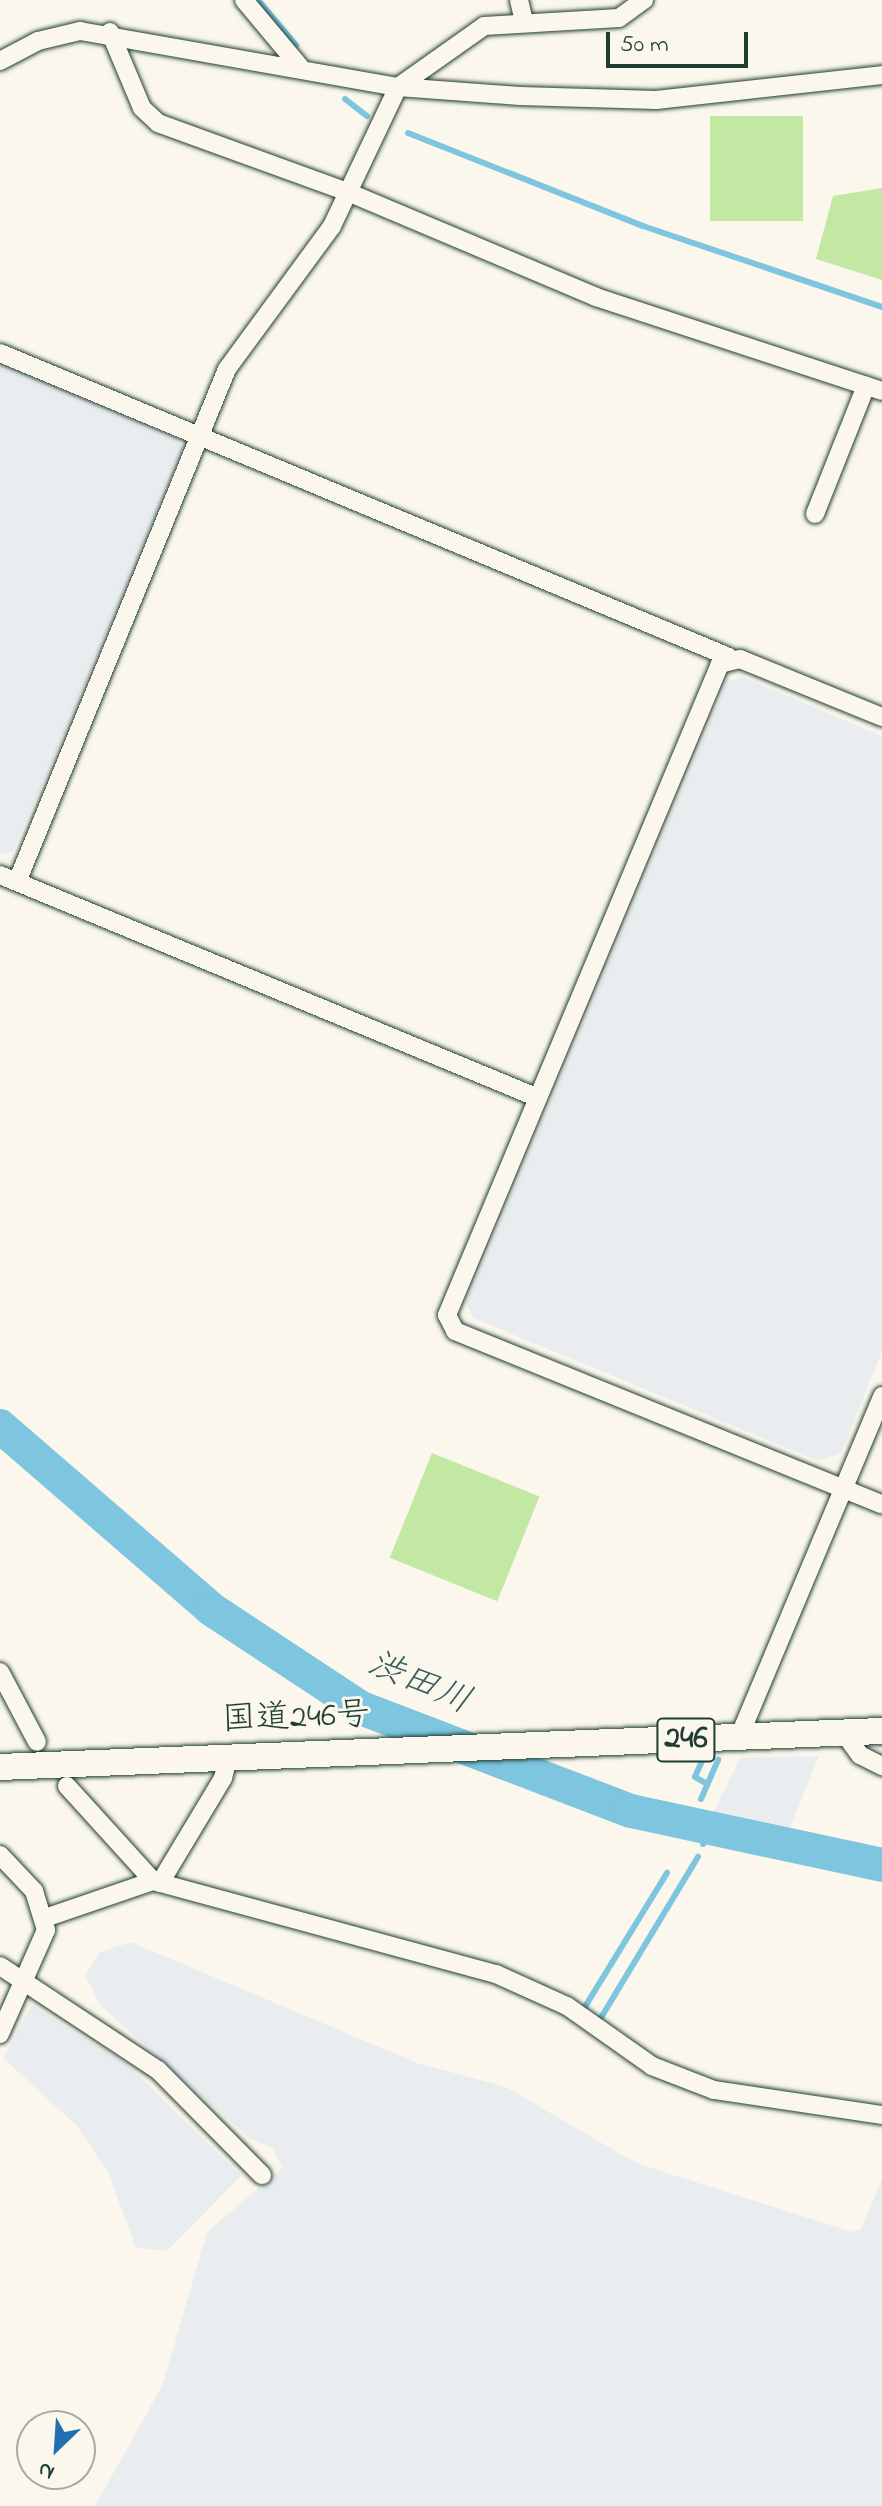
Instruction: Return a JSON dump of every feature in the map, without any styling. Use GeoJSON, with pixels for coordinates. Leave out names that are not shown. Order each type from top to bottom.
{"type":"FeatureCollection","features":[{"type":"Feature","properties":{"kind":"highway","name":"国道246号"},"geometry":{"type":"LineString","coordinates":[[0,1767],[882,1731]]}},
{"type":"Feature","properties":{"kind":"street"},"geometry":{"type":"LineString","coordinates":[[244,0],[300,67]]}},
{"type":"Feature","properties":{"kind":"street"},"geometry":{"type":"LineString","coordinates":[[519,0],[524,21]]}},
{"type":"Feature","properties":{"kind":"street"},"geometry":{"type":"LineString","coordinates":[[536,1097],[8,879],[227,369],[350,193],[398,87],[484,26],[524,21],[619,18],[644,0]]}},
{"type":"Feature","properties":{"kind":"street"},"geometry":{"type":"LineString","coordinates":[[110,32],[149,118],[350,193],[596,297],[874,388],[815,514]]}},
{"type":"Feature","properties":{"kind":"street"},"geometry":{"type":"LineString","coordinates":[[0,61],[59,34],[110,32],[398,87],[656,100],[882,75]]}},
{"type":"Feature","properties":{"kind":"street"},"geometry":{"type":"LineString","coordinates":[[0,353],[729,657],[882,717]]}},
{"type":"Feature","properties":{"kind":"street"},"geometry":{"type":"LineString","coordinates":[[729,657],[536,1097],[447,1311],[450,1327],[882,1504]]}},
{"type":"Feature","properties":{"kind":"street"},"geometry":{"type":"LineString","coordinates":[[739,1737],[882,1396]]}},
{"type":"Feature","properties":{"kind":"street"},"geometry":{"type":"LineString","coordinates":[[0,1672],[37,1742]]}},
{"type":"Feature","properties":{"kind":"street"},"geometry":{"type":"LineString","coordinates":[[844,1733],[860,1755],[882,1766]]}},
{"type":"Feature","properties":{"kind":"street"},"geometry":{"type":"LineString","coordinates":[[45,1918],[156,1882],[223,1778],[228,1758]]}},
{"type":"Feature","properties":{"kind":"street"},"geometry":{"type":"LineString","coordinates":[[67,1786],[156,1882],[496,1974],[567,2006],[652,2066],[714,2090],[882,2115]]}},
{"type":"Feature","properties":{"kind":"street"},"geometry":{"type":"LineString","coordinates":[[0,1855],[27,1879],[45,1918],[43,1949],[0,2034]]}},
{"type":"Feature","properties":{"kind":"street"},"geometry":{"type":"LineString","coordinates":[[0,1966],[158,2070],[262,2175]]}},
{"type":"Feature","properties":{"kind":"shaded area"},"geometry":{"type":"Polygon","coordinates":[[[0,364],[176,438],[183,448],[49,770],[12,852],[0,855],[0,364]]]}},
{"type":"Feature","properties":{"kind":"shaded area"},"geometry":{"type":"Polygon","coordinates":[[[743,677],[882,736],[882,1351],[841,1453],[818,1461],[473,1318],[466,1302],[727,682],[743,677]]]}},
{"type":"Feature","properties":{"kind":"shaded area"},"geometry":{"type":"Polygon","coordinates":[[[819,1756],[790,1828],[713,1813],[740,1758],[819,1756]]]}},
{"type":"Feature","properties":{"kind":"shaded area"},"geometry":{"type":"Polygon","coordinates":[[[131,1942],[417,2063],[506,2087],[636,2163],[852,2232],[861,2230],[882,2179],[882,2506],[95,2506],[163,2384],[207,2232],[283,2167],[272,2148],[249,2138],[100,2005],[85,1975],[100,1952],[131,1942]]]}},
{"type":"Feature","properties":{"kind":"shaded area"},"geometry":{"type":"Polygon","coordinates":[[[32,2005],[131,2068],[241,2176],[167,2251],[136,2248],[108,2172],[78,2127],[3,2058],[32,2005]]]}},
{"type":"Feature","properties":{"kind":"green space"},"geometry":{"type":"Polygon","coordinates":[[[710,116],[803,116],[803,221],[710,221],[710,116]]]}},
{"type":"Feature","properties":{"kind":"green space"},"geometry":{"type":"Polygon","coordinates":[[[882,188],[882,280],[816,259],[833,196],[882,188]]]}},
{"type":"Feature","properties":{"kind":"green space"},"geometry":{"type":"Polygon","coordinates":[[[432,1453],[540,1496],[497,1601],[390,1558],[432,1453]]]}},
{"type":"Feature","properties":{"kind":"waterway"},"geometry":{"type":"LineString","coordinates":[[258,0],[296,45]]}},
{"type":"Feature","properties":{"kind":"waterway"},"geometry":{"type":"LineString","coordinates":[[345,99],[367,116]]}},
{"type":"Feature","properties":{"kind":"waterway"},"geometry":{"type":"LineString","coordinates":[[408,133],[643,226],[882,307]]}},
{"type":"Feature","properties":{"kind":"waterway","name":"渋田川"},"geometry":{"type":"LineString","coordinates":[[0,1426],[211,1609],[361,1708],[631,1811],[882,1865]]}},
{"type":"Feature","properties":{"kind":"waterway"},"geometry":{"type":"LineString","coordinates":[[701,1799],[718,1760]]}},
{"type":"Feature","properties":{"kind":"waterway"},"geometry":{"type":"LineString","coordinates":[[702,1761],[695,1777],[707,1784]]}},
{"type":"Feature","properties":{"kind":"waterway"},"geometry":{"type":"LineString","coordinates":[[703,1844],[704,1831]]}},
{"type":"Feature","properties":{"kind":"waterway"},"geometry":{"type":"LineString","coordinates":[[602,2016],[698,1857]]}},
{"type":"Feature","properties":{"kind":"waterway"},"geometry":{"type":"LineString","coordinates":[[583,2010],[667,1873]]}}]}
